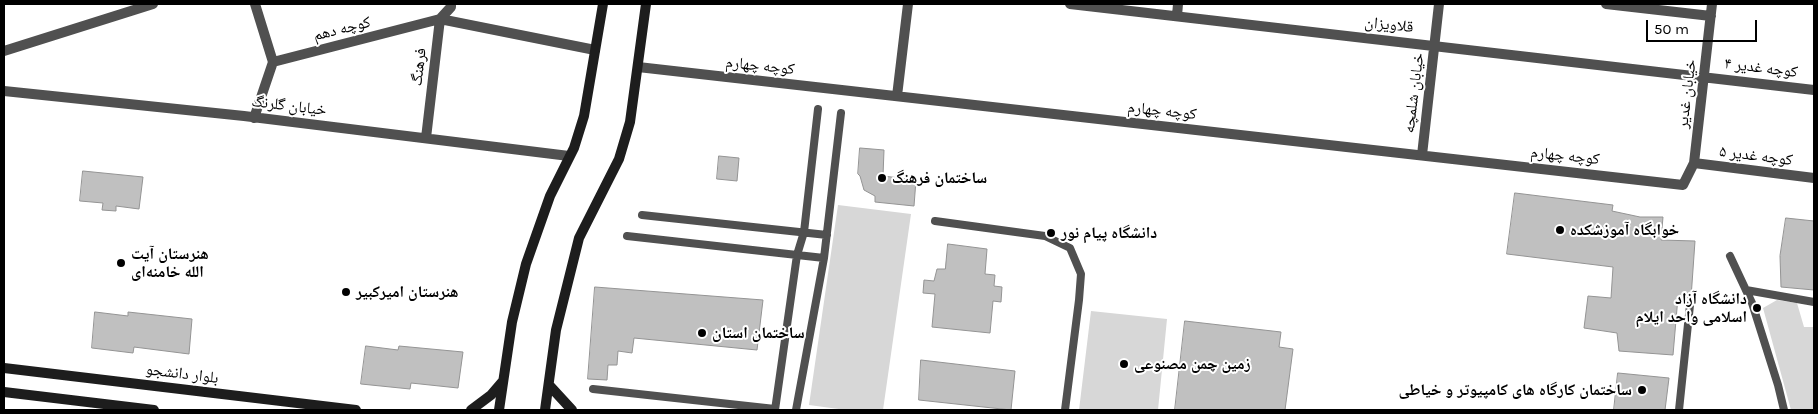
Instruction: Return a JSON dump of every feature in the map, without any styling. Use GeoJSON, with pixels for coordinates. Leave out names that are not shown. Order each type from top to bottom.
{"type":"FeatureCollection","features":[{"type":"Feature","properties":{"kind":"main road"},"geometry":{"type":"LineString","coordinates":[[499,410],[512,322],[526,264],[550,196],[574,148],[584,116],[602,4]]}},
{"type":"Feature","properties":{"kind":"main road"},"geometry":{"type":"LineString","coordinates":[[546,410],[556,330],[579,238],[619,159],[630,122],[646,4]]}},
{"type":"Feature","properties":{"kind":"main road","name":"بلوار دانشجو"},"geometry":{"type":"LineString","coordinates":[[4,368],[356,410]]}},
{"type":"Feature","properties":{"kind":"main road"},"geometry":{"type":"LineString","coordinates":[[470,410],[490,396],[504,380]]}},
{"type":"Feature","properties":{"kind":"main road"},"geometry":{"type":"LineString","coordinates":[[549,385],[572,410]]}},
{"type":"Feature","properties":{"kind":"main road"},"geometry":{"type":"LineString","coordinates":[[4,392],[154,410]]}},
{"type":"Feature","properties":{"kind":"street"},"geometry":{"type":"LineString","coordinates":[[4,51],[153,4]]}},
{"type":"Feature","properties":{"kind":"street"},"geometry":{"type":"LineString","coordinates":[[254,118],[273,62],[255,4]]}},
{"type":"Feature","properties":{"kind":"street","name":"فرهنگ"},"geometry":{"type":"LineString","coordinates":[[426,138],[440,19],[452,7],[451,4]]}},
{"type":"Feature","properties":{"kind":"street"},"geometry":{"type":"LineString","coordinates":[[897,96],[908,4]]}},
{"type":"Feature","properties":{"kind":"street","name":"قلاویزان"},"geometry":{"type":"LineString","coordinates":[[1070,4],[1704,76]]}},
{"type":"Feature","properties":{"kind":"street"},"geometry":{"type":"LineString","coordinates":[[1177,16],[1178,4]]}},
{"type":"Feature","properties":{"kind":"street","name":"خیابان شلمچه"},"geometry":{"type":"LineString","coordinates":[[1422,155],[1440,4]]}},
{"type":"Feature","properties":{"kind":"street"},"geometry":{"type":"LineString","coordinates":[[1606,4],[1711,16]]}},
{"type":"Feature","properties":{"kind":"street","name":"خیابان غدیر"},"geometry":{"type":"LineString","coordinates":[[1683,185],[1694,163],[1712,4]]}},
{"type":"Feature","properties":{"kind":"street","name":"کوچه دهم"},"geometry":{"type":"LineString","coordinates":[[273,62],[440,19],[595,50]]}},
{"type":"Feature","properties":{"kind":"street","name":"کوچه چهارم"},"geometry":{"type":"LineString","coordinates":[[638,67],[1683,185]]}},
{"type":"Feature","properties":{"kind":"street","name":"کوچه غدیر ۴"},"geometry":{"type":"LineString","coordinates":[[1704,76],[1814,90]]}},
{"type":"Feature","properties":{"kind":"street","name":"خیابان گلرنگ"},"geometry":{"type":"LineString","coordinates":[[4,91],[254,118],[569,156]]}},
{"type":"Feature","properties":{"kind":"street","name":"کوچه غدیر ۵"},"geometry":{"type":"LineString","coordinates":[[1694,163],[1814,178]]}},
{"type":"Feature","properties":{"kind":"lane"},"geometry":{"type":"LineString","coordinates":[[593,389],[775,409],[798,255],[804,232],[818,109]]}},
{"type":"Feature","properties":{"kind":"lane"},"geometry":{"type":"LineString","coordinates":[[796,410],[824,258],[841,113]]}},
{"type":"Feature","properties":{"kind":"lane"},"geometry":{"type":"LineString","coordinates":[[642,215],[826,235]]}},
{"type":"Feature","properties":{"kind":"lane"},"geometry":{"type":"LineString","coordinates":[[935,221],[1045,236],[1070,248],[1081,274],[1065,410]]}},
{"type":"Feature","properties":{"kind":"lane"},"geometry":{"type":"LineString","coordinates":[[627,236],[824,258]]}},
{"type":"Feature","properties":{"kind":"lane"},"geometry":{"type":"LineString","coordinates":[[1730,256],[1752,303],[1784,410]]}},
{"type":"Feature","properties":{"kind":"lane"},"geometry":{"type":"LineString","coordinates":[[1746,290],[1814,302]]}},
{"type":"Feature","properties":{"kind":"lane"},"geometry":{"type":"LineString","coordinates":[[1679,410],[1690,305]]}},
{"type":"Feature","properties":{"kind":"shaded area"},"geometry":{"type":"Polygon","coordinates":[[[838,205],[911,214],[883,410],[846,410],[809,405],[838,205]]]}},
{"type":"Feature","properties":{"kind":"shaded area"},"geometry":{"type":"Polygon","coordinates":[[[1777,300],[1797,303],[1804,327],[1814,327],[1814,410],[1791,410],[1763,308],[1777,300]]]}},
{"type":"Feature","properties":{"kind":"shaded area","name":"زمین چمن مصنوعی"},"geometry":{"type":"Polygon","coordinates":[[[1091,311],[1167,319],[1158,410],[1079,410],[1091,311]]]}},
{"type":"Feature","properties":{"kind":"building","name":"ساختمان فرهنگ"},"geometry":{"type":"Polygon","coordinates":[[[860,148],[884,150],[883,176],[916,180],[914,206],[875,202],[875,196],[864,190],[858,174],[860,148]]]}},
{"type":"Feature","properties":{"kind":"building"},"geometry":{"type":"Polygon","coordinates":[[[719,156],[739,158],[737,181],[717,179],[719,156]]]}},
{"type":"Feature","properties":{"kind":"building"},"geometry":{"type":"Polygon","coordinates":[[[83,171],[143,177],[139,209],[116,206],[116,211],[102,210],[103,203],[80,201],[83,171]]]}},
{"type":"Feature","properties":{"kind":"building"},"geometry":{"type":"Polygon","coordinates":[[[1515,193],[1613,205],[1612,211],[1640,217],[1663,217],[1661,240],[1695,241],[1691,298],[1678,297],[1673,355],[1619,351],[1617,333],[1584,328],[1588,296],[1611,298],[1613,267],[1507,254],[1515,193]]]}},
{"type":"Feature","properties":{"kind":"building"},"geometry":{"type":"Polygon","coordinates":[[[1786,218],[1814,221],[1814,290],[1781,287],[1780,256],[1786,218]]]}},
{"type":"Feature","properties":{"kind":"building"},"geometry":{"type":"Polygon","coordinates":[[[948,244],[987,249],[985,274],[995,275],[994,286],[1002,287],[1001,302],[993,301],[990,333],[932,327],[935,294],[923,293],[924,280],[934,281],[937,269],[945,269],[948,244]]]}},
{"type":"Feature","properties":{"kind":"building","name":"ساختمان استان"},"geometry":{"type":"Polygon","coordinates":[[[595,287],[763,300],[757,350],[634,338],[632,353],[618,351],[617,365],[608,365],[607,380],[588,379],[595,287]]]}},
{"type":"Feature","properties":{"kind":"building"},"geometry":{"type":"Polygon","coordinates":[[[95,312],[128,316],[128,312],[192,319],[189,354],[134,347],[133,353],[92,348],[95,312]]]}},
{"type":"Feature","properties":{"kind":"building"},"geometry":{"type":"Polygon","coordinates":[[[1185,321],[1281,332],[1279,347],[1293,349],[1285,410],[1175,410],[1185,321]]]}},
{"type":"Feature","properties":{"kind":"building"},"geometry":{"type":"Polygon","coordinates":[[[366,346],[398,350],[399,346],[463,352],[458,388],[411,383],[410,389],[361,384],[366,346]]]}},
{"type":"Feature","properties":{"kind":"building"},"geometry":{"type":"Polygon","coordinates":[[[921,360],[1015,371],[1011,410],[919,400],[921,360]]]}},
{"type":"Feature","properties":{"kind":"building","name":"ساختمان کارگاه های کامپیوتر و خیاطی"},"geometry":{"type":"Polygon","coordinates":[[[1618,373],[1669,378],[1665,410],[1614,410],[1618,373]]]}},
{"type":"Feature","properties":{"kind":"place","name":"ساختمان فرهنگ"},"geometry":{"type":"Point","coordinates":[882,178]}},
{"type":"Feature","properties":{"kind":"place","name":"خوابگاه آموزشکده"},"geometry":{"type":"Point","coordinates":[1560,230]}},
{"type":"Feature","properties":{"kind":"place","name":"دانشگاه پیام نور"},"geometry":{"type":"Point","coordinates":[1051,233]}},
{"type":"Feature","properties":{"kind":"place","name":"هنرستان آیت الله خامنه‌ای"},"geometry":{"type":"Point","coordinates":[121,263]}},
{"type":"Feature","properties":{"kind":"place","name":"هنرستان امیرکبیر"},"geometry":{"type":"Point","coordinates":[346,292]}},
{"type":"Feature","properties":{"kind":"place","name":"دانشگاه آزاد اسلامی واحد ایلام"},"geometry":{"type":"Point","coordinates":[1757,308]}},
{"type":"Feature","properties":{"kind":"place","name":"ساختمان استان"},"geometry":{"type":"Point","coordinates":[702,333]}},
{"type":"Feature","properties":{"kind":"place","name":"زمین چمن مصنوعی"},"geometry":{"type":"Point","coordinates":[1124,364]}},
{"type":"Feature","properties":{"kind":"place","name":"ساختمان کارگاه های کامپیوتر و خیاطی"},"geometry":{"type":"Point","coordinates":[1642,390]}}]}
